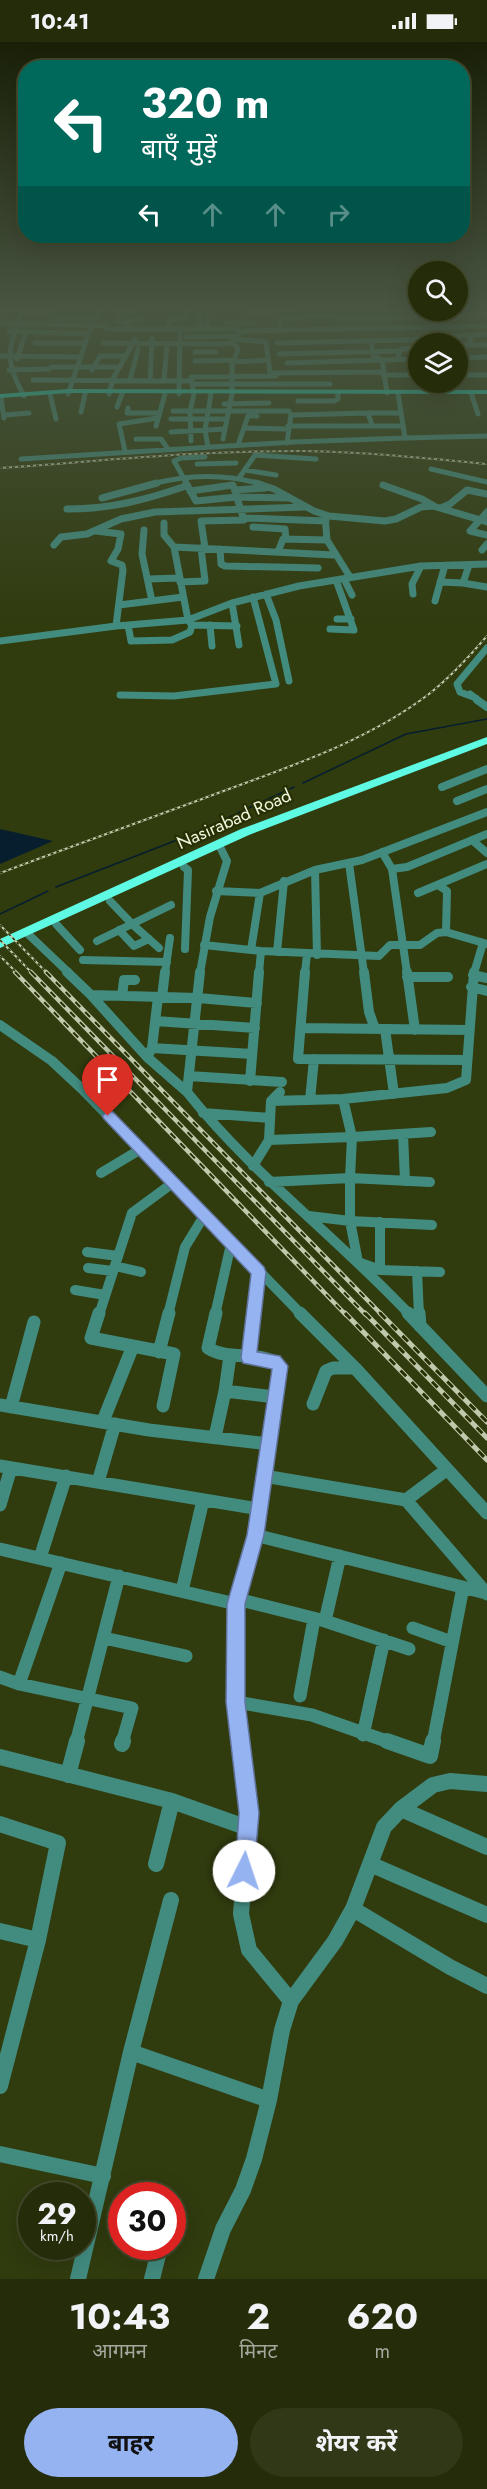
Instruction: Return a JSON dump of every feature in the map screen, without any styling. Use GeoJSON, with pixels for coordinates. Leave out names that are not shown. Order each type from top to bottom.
{"type":"FeatureCollection","features":[{"type":"Feature","properties":{"kind":"highway","name":"Nasirabad Road"},"geometry":{"type":"LineString","coordinates":[[0,946],[245,832],[487,740]]}},
{"type":"Feature","properties":{"kind":"highway","name":"Nasirabad Road"},"geometry":{"type":"LineString","coordinates":[[28,934],[110,901],[221,849],[487,745]]}},
{"type":"Feature","properties":{"kind":"street"},"geometry":{"type":"LineString","coordinates":[[4,414],[24,414]]}},
{"type":"Feature","properties":{"kind":"street"},"geometry":{"type":"LineString","coordinates":[[55,414],[56,419]]}},
{"type":"Feature","properties":{"kind":"street"},"geometry":{"type":"LineString","coordinates":[[142,414],[159,416]]}},
{"type":"Feature","properties":{"kind":"street"},"geometry":{"type":"LineString","coordinates":[[190,414],[191,441]]}},
{"type":"Feature","properties":{"kind":"street"},"geometry":{"type":"LineString","coordinates":[[207,414],[205,430],[208,447]]}},
{"type":"Feature","properties":{"kind":"street"},"geometry":{"type":"LineString","coordinates":[[223,439],[228,414]]}},
{"type":"Feature","properties":{"kind":"street"},"geometry":{"type":"LineString","coordinates":[[239,442],[248,416],[255,414]]}},
{"type":"Feature","properties":{"kind":"street"},"geometry":{"type":"LineString","coordinates":[[254,445],[257,414]]}},
{"type":"Feature","properties":{"kind":"street"},"geometry":{"type":"LineString","coordinates":[[268,444],[270,414]]}},
{"type":"Feature","properties":{"kind":"street"},"geometry":{"type":"LineString","coordinates":[[292,442],[287,427],[291,416],[332,414]]}},
{"type":"Feature","properties":{"kind":"street"},"geometry":{"type":"LineString","coordinates":[[368,414],[372,425]]}},
{"type":"Feature","properties":{"kind":"street"},"geometry":{"type":"LineString","coordinates":[[400,414],[405,438]]}},
{"type":"Feature","properties":{"kind":"street"},"geometry":{"type":"LineString","coordinates":[[156,426],[159,416]]}},
{"type":"Feature","properties":{"kind":"street"},"geometry":{"type":"LineString","coordinates":[[125,451],[120,424],[159,416]]}},
{"type":"Feature","properties":{"kind":"street"},"geometry":{"type":"LineString","coordinates":[[171,419],[226,419]]}},
{"type":"Feature","properties":{"kind":"street"},"geometry":{"type":"LineString","coordinates":[[244,428],[402,426]]}},
{"type":"Feature","properties":{"kind":"street"},"geometry":{"type":"LineString","coordinates":[[171,432],[225,429]]}},
{"type":"Feature","properties":{"kind":"street"},"geometry":{"type":"LineString","coordinates":[[139,450],[135,436],[161,439],[171,449]]}},
{"type":"Feature","properties":{"kind":"street"},"geometry":{"type":"LineString","coordinates":[[21,459],[292,442],[487,436]]}},
{"type":"Feature","properties":{"kind":"street"},"geometry":{"type":"LineString","coordinates":[[239,478],[255,455],[316,459]]}},
{"type":"Feature","properties":{"kind":"street"},"geometry":{"type":"LineString","coordinates":[[205,456],[175,460],[176,466],[196,501],[271,488]]}},
{"type":"Feature","properties":{"kind":"street"},"geometry":{"type":"LineString","coordinates":[[252,460],[272,462]]}},
{"type":"Feature","properties":{"kind":"street"},"geometry":{"type":"LineString","coordinates":[[176,466],[213,462],[236,463]]}},
{"type":"Feature","properties":{"kind":"street"},"geometry":{"type":"LineString","coordinates":[[213,462],[217,474]]}},
{"type":"Feature","properties":{"kind":"street"},"geometry":{"type":"LineString","coordinates":[[431,469],[487,482]]}},
{"type":"Feature","properties":{"kind":"street"},"geometry":{"type":"LineString","coordinates":[[245,470],[276,475]]}},
{"type":"Feature","properties":{"kind":"street"},"geometry":{"type":"LineString","coordinates":[[102,509],[101,494],[183,477],[217,474],[271,488],[309,507],[326,528],[334,555],[351,595]]}},
{"type":"Feature","properties":{"kind":"street"},"geometry":{"type":"LineString","coordinates":[[67,509],[102,509],[188,488],[232,485],[244,518]]}},
{"type":"Feature","properties":{"kind":"street"},"geometry":{"type":"LineString","coordinates":[[383,485],[437,507],[487,522]]}},
{"type":"Feature","properties":{"kind":"street"},"geometry":{"type":"LineString","coordinates":[[278,552],[282,539],[297,540],[326,528],[390,521],[420,507],[450,504],[467,490],[487,494]]}},
{"type":"Feature","properties":{"kind":"street"},"geometry":{"type":"LineString","coordinates":[[236,494],[292,498]]}},
{"type":"Feature","properties":{"kind":"street"},"geometry":{"type":"LineString","coordinates":[[298,507],[299,522]]}},
{"type":"Feature","properties":{"kind":"street"},"geometry":{"type":"LineString","coordinates":[[54,545],[61,537],[83,535],[121,519],[155,512],[309,507]]}},
{"type":"Feature","properties":{"kind":"street"},"geometry":{"type":"LineString","coordinates":[[487,512],[470,531],[487,535]]}},
{"type":"Feature","properties":{"kind":"street"},"geometry":{"type":"LineString","coordinates":[[119,605],[152,601],[180,584],[205,581],[207,574],[201,521],[244,520],[244,518],[289,519],[326,528]]}},
{"type":"Feature","properties":{"kind":"street"},"geometry":{"type":"LineString","coordinates":[[253,527],[285,529],[299,522]]}},
{"type":"Feature","properties":{"kind":"street"},"geometry":{"type":"LineString","coordinates":[[128,625],[131,641],[172,640],[190,632],[174,547],[164,535],[164,523]]}},
{"type":"Feature","properties":{"kind":"street"},"geometry":{"type":"LineString","coordinates":[[285,529],[286,539]]}},
{"type":"Feature","properties":{"kind":"street"},"geometry":{"type":"LineString","coordinates":[[144,530],[142,546],[152,601]]}},
{"type":"Feature","properties":{"kind":"street"},"geometry":{"type":"LineString","coordinates":[[92,531],[121,534],[118,549],[111,561],[123,567],[116,626]]}},
{"type":"Feature","properties":{"kind":"street"},"geometry":{"type":"LineString","coordinates":[[174,547],[334,555]]}},
{"type":"Feature","properties":{"kind":"street"},"geometry":{"type":"LineString","coordinates":[[220,549],[221,564],[225,566],[318,568]]}},
{"type":"Feature","properties":{"kind":"street"},"geometry":{"type":"LineString","coordinates":[[317,554],[320,582]]}},
{"type":"Feature","properties":{"kind":"street"},"geometry":{"type":"LineString","coordinates":[[190,623],[232,603],[320,582],[421,566],[487,564]]}},
{"type":"Feature","properties":{"kind":"street"},"geometry":{"type":"LineString","coordinates":[[435,601],[446,565]]}},
{"type":"Feature","properties":{"kind":"street"},"geometry":{"type":"LineString","coordinates":[[463,582],[469,565]]}},
{"type":"Feature","properties":{"kind":"street"},"geometry":{"type":"LineString","coordinates":[[413,594],[412,584],[421,566]]}},
{"type":"Feature","properties":{"kind":"street"},"geometry":{"type":"LineString","coordinates":[[440,582],[463,582],[484,587],[487,576]]}},
{"type":"Feature","properties":{"kind":"street"},"geometry":{"type":"LineString","coordinates":[[148,579],[210,587]]}},
{"type":"Feature","properties":{"kind":"street"},"geometry":{"type":"LineString","coordinates":[[330,629],[354,630],[343,579]]}},
{"type":"Feature","properties":{"kind":"street"},"geometry":{"type":"LineString","coordinates":[[266,594],[279,620],[280,642],[289,681]]}},
{"type":"Feature","properties":{"kind":"street"},"geometry":{"type":"LineString","coordinates":[[120,695],[174,696],[276,684],[253,597]]}},
{"type":"Feature","properties":{"kind":"street"},"geometry":{"type":"LineString","coordinates":[[143,602],[146,624]]}},
{"type":"Feature","properties":{"kind":"street"},"geometry":{"type":"LineString","coordinates":[[232,603],[239,645]]}},
{"type":"Feature","properties":{"kind":"street"},"geometry":{"type":"LineString","coordinates":[[337,619],[351,619]]}},
{"type":"Feature","properties":{"kind":"street"},"geometry":{"type":"LineString","coordinates":[[260,621],[279,620]]}},
{"type":"Feature","properties":{"kind":"street"},"geometry":{"type":"LineString","coordinates":[[0,641],[128,625],[190,623],[237,626]]}},
{"type":"Feature","properties":{"kind":"street"},"geometry":{"type":"LineString","coordinates":[[210,625],[212,646]]}},
{"type":"Feature","properties":{"kind":"street"},"geometry":{"type":"LineString","coordinates":[[266,644],[280,642]]}},
{"type":"Feature","properties":{"kind":"street"},"geometry":{"type":"LineString","coordinates":[[487,648],[457,684],[457,690],[476,698],[487,706]]}},
{"type":"Feature","properties":{"kind":"street"},"geometry":{"type":"LineString","coordinates":[[442,787],[487,769]]}},
{"type":"Feature","properties":{"kind":"street"},"geometry":{"type":"LineString","coordinates":[[457,801],[487,789]]}},
{"type":"Feature","properties":{"kind":"street"},"geometry":{"type":"LineString","coordinates":[[216,891],[260,893],[284,881],[382,852],[487,812]]}},
{"type":"Feature","properties":{"kind":"street"},"geometry":{"type":"LineString","coordinates":[[392,869],[407,867],[487,834]]}},
{"type":"Feature","properties":{"kind":"street"},"geometry":{"type":"LineString","coordinates":[[472,840],[487,853]]}},
{"type":"Feature","properties":{"kind":"street"},"geometry":{"type":"LineString","coordinates":[[188,1092],[204,945],[216,891],[227,861],[221,849]]}},
{"type":"Feature","properties":{"kind":"street"},"geometry":{"type":"LineString","coordinates":[[382,852],[392,869],[415,1030]]}},
{"type":"Feature","properties":{"kind":"street"},"geometry":{"type":"LineString","coordinates":[[349,863],[369,1012],[380,1029],[394,1094]]}},
{"type":"Feature","properties":{"kind":"street"},"geometry":{"type":"LineString","coordinates":[[418,893],[487,864]]}},
{"type":"Feature","properties":{"kind":"street"},"geometry":{"type":"LineString","coordinates":[[184,867],[188,870],[185,949]]}},
{"type":"Feature","properties":{"kind":"street"},"geometry":{"type":"LineString","coordinates":[[315,870],[312,955],[298,1059],[467,1060]]}},
{"type":"Feature","properties":{"kind":"street"},"geometry":{"type":"LineString","coordinates":[[277,952],[284,881]]}},
{"type":"Feature","properties":{"kind":"street"},"geometry":{"type":"LineString","coordinates":[[438,885],[447,891],[446,932]]}},
{"type":"Feature","properties":{"kind":"street"},"geometry":{"type":"LineString","coordinates":[[250,950],[260,893]]}},
{"type":"Feature","properties":{"kind":"street"},"geometry":{"type":"LineString","coordinates":[[110,901],[159,948]]}},
{"type":"Feature","properties":{"kind":"street"},"geometry":{"type":"LineString","coordinates":[[97,941],[171,905]]}},
{"type":"Feature","properties":{"kind":"street"},"geometry":{"type":"LineString","coordinates":[[56,924],[80,950]]}},
{"type":"Feature","properties":{"kind":"street"},"geometry":{"type":"LineString","coordinates":[[119,930],[134,946],[149,939]]}},
{"type":"Feature","properties":{"kind":"street"},"geometry":{"type":"LineString","coordinates":[[204,945],[312,955],[379,956],[388,946],[420,945],[437,933],[446,932],[485,943],[471,987],[466,1080],[447,1088],[394,1094],[343,1099],[271,1101]]}},
{"type":"Feature","properties":{"kind":"street"},"geometry":{"type":"LineString","coordinates":[[28,934],[188,1092],[203,1113],[253,1166],[358,1262],[487,1396]]}},
{"type":"Feature","properties":{"kind":"street"},"geometry":{"type":"LineString","coordinates":[[149,1052],[170,938]]}},
{"type":"Feature","properties":{"kind":"street"},"geometry":{"type":"LineString","coordinates":[[250,1081],[261,951]]}},
{"type":"Feature","properties":{"kind":"street"},"geometry":{"type":"LineString","coordinates":[[83,960],[167,962]]}},
{"type":"Feature","properties":{"kind":"street"},"geometry":{"type":"LineString","coordinates":[[473,975],[487,978]]}},
{"type":"Feature","properties":{"kind":"street"},"geometry":{"type":"LineString","coordinates":[[407,977],[448,977]]}},
{"type":"Feature","properties":{"kind":"street"},"geometry":{"type":"LineString","coordinates":[[122,996],[124,980],[135,980]]}},
{"type":"Feature","properties":{"kind":"street"},"geometry":{"type":"LineString","coordinates":[[471,987],[487,992]]}},
{"type":"Feature","properties":{"kind":"street"},"geometry":{"type":"LineString","coordinates":[[91,995],[198,998],[256,1003]]}},
{"type":"Feature","properties":{"kind":"street"},"geometry":{"type":"LineString","coordinates":[[156,1021],[255,1028]]}},
{"type":"Feature","properties":{"kind":"street"},"geometry":{"type":"LineString","coordinates":[[0,1025],[66,1073],[174,1182],[231,1244],[355,1368],[487,1513]]}},
{"type":"Feature","properties":{"kind":"street"},"geometry":{"type":"LineString","coordinates":[[301,1028],[469,1030]]}},
{"type":"Feature","properties":{"kind":"street"},"geometry":{"type":"LineString","coordinates":[[149,1052],[192,1050],[252,1054]]}},
{"type":"Feature","properties":{"kind":"street"},"geometry":{"type":"LineString","coordinates":[[310,1100],[314,1059]]}},
{"type":"Feature","properties":{"kind":"street"},"geometry":{"type":"LineString","coordinates":[[189,1076],[250,1081],[281,1087],[271,1101],[268,1140],[253,1166]]}},
{"type":"Feature","properties":{"kind":"street"},"geometry":{"type":"LineString","coordinates":[[343,1099],[352,1137],[350,1221],[358,1262]]}},
{"type":"Feature","properties":{"kind":"street"},"geometry":{"type":"LineString","coordinates":[[203,1113],[270,1118]]}},
{"type":"Feature","properties":{"kind":"street"},"geometry":{"type":"LineString","coordinates":[[268,1140],[431,1132]]}},
{"type":"Feature","properties":{"kind":"street"},"geometry":{"type":"LineString","coordinates":[[403,1134],[405,1181]]}},
{"type":"Feature","properties":{"kind":"street"},"geometry":{"type":"LineString","coordinates":[[102,1173],[141,1149]]}},
{"type":"Feature","properties":{"kind":"street"},"geometry":{"type":"LineString","coordinates":[[269,1182],[350,1178],[430,1182]]}},
{"type":"Feature","properties":{"kind":"street"},"geometry":{"type":"LineString","coordinates":[[163,1406],[174,1354],[91,1338],[132,1213],[174,1182]]}},
{"type":"Feature","properties":{"kind":"street"},"geometry":{"type":"LineString","coordinates":[[159,1352],[185,1247],[204,1216]]}},
{"type":"Feature","properties":{"kind":"street"},"geometry":{"type":"LineString","coordinates":[[308,1216],[350,1221],[432,1225]]}},
{"type":"Feature","properties":{"kind":"street"},"geometry":{"type":"LineString","coordinates":[[380,1222],[380,1270]]}},
{"type":"Feature","properties":{"kind":"street"},"geometry":{"type":"LineString","coordinates":[[231,1244],[207,1343],[208,1348],[214,1353],[278,1363],[280,1366],[255,1535],[236,1602],[236,1702],[249,1813],[241,1914],[249,1950],[291,2001]]}},
{"type":"Feature","properties":{"kind":"street"},"geometry":{"type":"LineString","coordinates":[[87,1251],[115,1264],[141,1272]]}},
{"type":"Feature","properties":{"kind":"street"},"geometry":{"type":"LineString","coordinates":[[358,1262],[380,1270],[440,1272]]}},
{"type":"Feature","properties":{"kind":"street"},"geometry":{"type":"LineString","coordinates":[[88,1268],[115,1264]]}},
{"type":"Feature","properties":{"kind":"street"},"geometry":{"type":"LineString","coordinates":[[417,1271],[420,1326]]}},
{"type":"Feature","properties":{"kind":"street"},"geometry":{"type":"LineString","coordinates":[[248,1358],[259,1272]]}},
{"type":"Feature","properties":{"kind":"street"},"geometry":{"type":"LineString","coordinates":[[75,1290],[105,1295]]}},
{"type":"Feature","properties":{"kind":"street"},"geometry":{"type":"LineString","coordinates":[[34,1322],[5,1406],[269,1444]]}},
{"type":"Feature","properties":{"kind":"street"},"geometry":{"type":"LineString","coordinates":[[98,1482],[109,1422],[133,1346]]}},
{"type":"Feature","properties":{"kind":"street"},"geometry":{"type":"LineString","coordinates":[[215,1437],[230,1356]]}},
{"type":"Feature","properties":{"kind":"street"},"geometry":{"type":"LineString","coordinates":[[313,1404],[326,1371],[333,1368],[355,1368]]}},
{"type":"Feature","properties":{"kind":"street"},"geometry":{"type":"LineString","coordinates":[[225,1391],[276,1397]]}},
{"type":"Feature","properties":{"kind":"street"},"geometry":{"type":"LineString","coordinates":[[0,1505],[5,1467],[259,1509]]}},
{"type":"Feature","properties":{"kind":"street"},"geometry":{"type":"LineString","coordinates":[[406,1500],[446,1470]]}},
{"type":"Feature","properties":{"kind":"street"},"geometry":{"type":"LineString","coordinates":[[40,1558],[66,1476]]}},
{"type":"Feature","properties":{"kind":"street"},"geometry":{"type":"LineString","coordinates":[[264,1476],[406,1500],[487,1594]]}},
{"type":"Feature","properties":{"kind":"street"},"geometry":{"type":"LineString","coordinates":[[182,1591],[203,1500]]}},
{"type":"Feature","properties":{"kind":"street"},"geometry":{"type":"LineString","coordinates":[[255,1535],[487,1594]]}},
{"type":"Feature","properties":{"kind":"street"},"geometry":{"type":"LineString","coordinates":[[0,1549],[319,1620],[410,1648]]}},
{"type":"Feature","properties":{"kind":"street"},"geometry":{"type":"LineString","coordinates":[[300,1696],[319,1620],[340,1556]]}},
{"type":"Feature","properties":{"kind":"street"},"geometry":{"type":"LineString","coordinates":[[19,1684],[61,1563]]}},
{"type":"Feature","properties":{"kind":"street"},"geometry":{"type":"LineString","coordinates":[[68,1775],[119,1576]]}},
{"type":"Feature","properties":{"kind":"street"},"geometry":{"type":"LineString","coordinates":[[236,1702],[312,1715],[430,1756],[463,1587]]}},
{"type":"Feature","properties":{"kind":"street"},"geometry":{"type":"LineString","coordinates":[[413,1629],[452,1642]]}},
{"type":"Feature","properties":{"kind":"street"},"geometry":{"type":"LineString","coordinates":[[104,1638],[186,1656]]}},
{"type":"Feature","properties":{"kind":"street"},"geometry":{"type":"LineString","coordinates":[[363,1734],[384,1640]]}},
{"type":"Feature","properties":{"kind":"street"},"geometry":{"type":"LineString","coordinates":[[0,1677],[19,1684],[132,1708],[122,1744]]}},
{"type":"Feature","properties":{"kind":"street"},"geometry":{"type":"LineString","coordinates":[[0,1756],[172,1801],[248,1828]]}},
{"type":"Feature","properties":{"kind":"street"},"geometry":{"type":"LineString","coordinates":[[206,2279],[223,2229],[243,2190],[254,2159],[269,2100],[282,2030],[291,2001],[335,1941],[353,1909],[384,1827],[400,1809],[433,1785],[450,1781],[487,1784]]}},
{"type":"Feature","properties":{"kind":"street"},"geometry":{"type":"LineString","coordinates":[[156,1864],[172,1801]]}},
{"type":"Feature","properties":{"kind":"street"},"geometry":{"type":"LineString","coordinates":[[400,1809],[487,1847]]}},
{"type":"Feature","properties":{"kind":"street"},"geometry":{"type":"LineString","coordinates":[[0,1824],[58,1844],[38,1940],[1,2081]]}},
{"type":"Feature","properties":{"kind":"street"},"geometry":{"type":"LineString","coordinates":[[370,1864],[487,1915]]}},
{"type":"Feature","properties":{"kind":"street"},"geometry":{"type":"LineString","coordinates":[[78,2279],[131,2052],[171,1900]]}},
{"type":"Feature","properties":{"kind":"street"},"geometry":{"type":"LineString","coordinates":[[353,1909],[450,1967],[487,1986]]}},
{"type":"Feature","properties":{"kind":"street"},"geometry":{"type":"LineString","coordinates":[[0,1930],[38,1940]]}},
{"type":"Feature","properties":{"kind":"street"},"geometry":{"type":"LineString","coordinates":[[131,2052],[269,2100]]}},
{"type":"Feature","properties":{"kind":"street"},"geometry":{"type":"LineString","coordinates":[[0,2154],[102,2176]]}},
{"type":"Feature","properties":{"kind":"street"},"geometry":{"type":"LineString","coordinates":[[153,2279],[157,2260]]}},
{"type":"Feature","properties":{"kind":"water"},"geometry":{"type":"Polygon","coordinates":[[[0,829],[53,841],[0,864],[0,829]]]}},
{"type":"Feature","properties":{"kind":"waterway"},"geometry":{"type":"LineString","coordinates":[[303,783],[406,734],[487,719]]}},
{"type":"Feature","properties":{"kind":"waterway"},"geometry":{"type":"LineString","coordinates":[[56,887],[195,833],[294,787]]}},
{"type":"Feature","properties":{"kind":"waterway"},"geometry":{"type":"LineString","coordinates":[[0,914],[48,891]]}},
{"type":"Feature","properties":{"kind":"railway"},"geometry":{"type":"LineString","coordinates":[[0,468],[191,454],[267,451],[351,453],[487,464]]}},
{"type":"Feature","properties":{"kind":"railway"},"geometry":{"type":"LineString","coordinates":[[0,873],[290,766],[348,742],[376,728],[429,694],[445,681],[487,636]]}},
{"type":"Feature","properties":{"kind":"railway"},"geometry":{"type":"LineString","coordinates":[[0,925],[47,973]]}},
{"type":"Feature","properties":{"kind":"railway"},"geometry":{"type":"LineString","coordinates":[[0,940],[32,973]]}},
{"type":"Feature","properties":{"kind":"railway"},"geometry":{"type":"LineString","coordinates":[[0,956],[17,973]]}},
{"type":"Feature","properties":{"kind":"railway"},"geometry":{"type":"LineString","coordinates":[[15,972],[346,1315]]}},
{"type":"Feature","properties":{"kind":"railway"},"geometry":{"type":"LineString","coordinates":[[31,972],[366,1315]]}},
{"type":"Feature","properties":{"kind":"railway"},"geometry":{"type":"LineString","coordinates":[[46,972],[382,1315]]}},
{"type":"Feature","properties":{"kind":"railway"},"geometry":{"type":"LineString","coordinates":[[345,1313],[487,1460]]}},
{"type":"Feature","properties":{"kind":"railway"},"geometry":{"type":"LineString","coordinates":[[365,1313],[487,1438]]}},
{"type":"Feature","properties":{"kind":"railway"},"geometry":{"type":"LineString","coordinates":[[380,1313],[487,1422]]}},
{"type":"Feature","properties":{"kind":"route"},"geometry":{"type":"LineString","coordinates":[[108,1116],[259,1272],[248,1358],[274,1360],[280,1366],[255,1535],[236,1604],[236,1702],[249,1813],[244,1871]]}}]}
